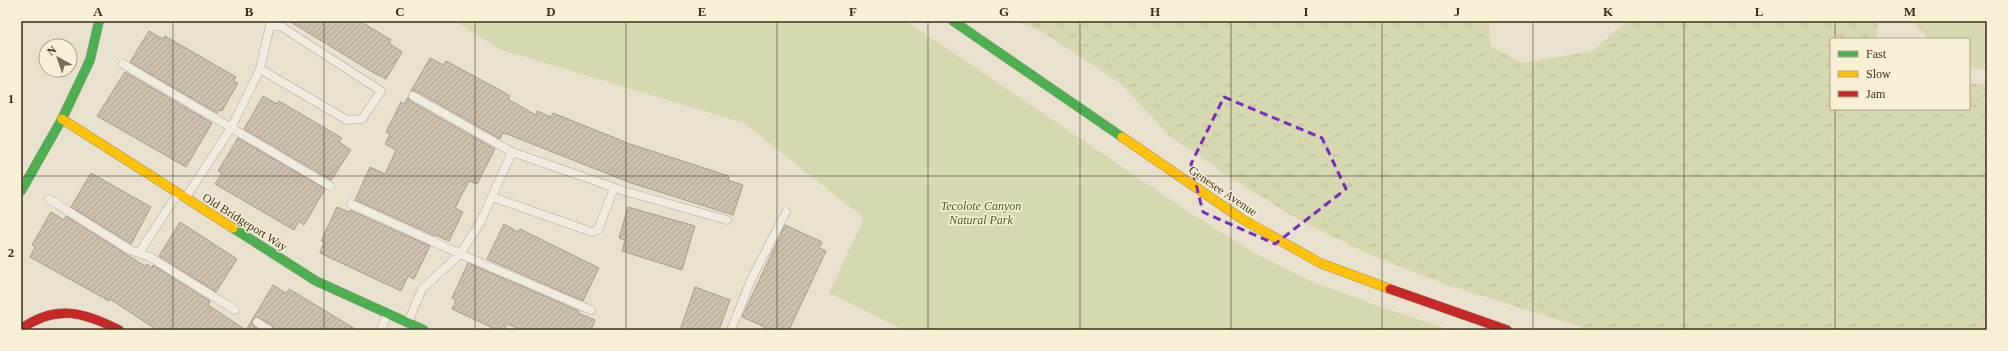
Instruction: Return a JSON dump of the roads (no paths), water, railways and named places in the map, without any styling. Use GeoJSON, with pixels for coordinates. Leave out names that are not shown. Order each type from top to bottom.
{"type":"FeatureCollection","features":[{"type":"Feature","properties":{"kind":"street"},"geometry":{"type":"LineString","coordinates":[[21,191],[62,119],[90,60],[99,21]]}},
{"type":"Feature","properties":{"kind":"street","name":"Genesee Avenue"},"geometry":{"type":"LineString","coordinates":[[953,21],[1242,219],[1307,256],[1320,263],[1430,304],[1507,330]]}},
{"type":"Feature","properties":{"kind":"street","name":"Old Bridgeport Way"},"geometry":{"type":"LineString","coordinates":[[62,119],[316,281],[424,330]]}},
{"type":"Feature","properties":{"kind":"street"},"geometry":{"type":"LineString","coordinates":[[21,329],[29,322],[52,312],[82,314],[119,330]]}},
{"type":"Feature","properties":{"kind":"lane"},"geometry":{"type":"LineString","coordinates":[[140,253],[231,128],[260,69],[271,23],[282,27],[381,91],[362,119],[347,120],[260,69]]}},
{"type":"Feature","properties":{"kind":"lane"},"geometry":{"type":"LineString","coordinates":[[124,64],[330,186]]}},
{"type":"Feature","properties":{"kind":"lane"},"geometry":{"type":"LineString","coordinates":[[413,96],[512,152],[614,188],[727,220]]}},
{"type":"Feature","properties":{"kind":"lane"},"geometry":{"type":"LineString","coordinates":[[408,323],[422,289],[460,254],[480,223],[512,152]]}},
{"type":"Feature","properties":{"kind":"lane"},"geometry":{"type":"LineString","coordinates":[[492,197],[592,232],[598,230],[614,188]]}},
{"type":"Feature","properties":{"kind":"lane"},"geometry":{"type":"LineString","coordinates":[[49,199],[130,250],[150,257],[235,310]]}},
{"type":"Feature","properties":{"kind":"lane"},"geometry":{"type":"LineString","coordinates":[[352,204],[460,254],[591,310]]}},
{"type":"Feature","properties":{"kind":"lane"},"geometry":{"type":"LineString","coordinates":[[731,330],[752,280],[786,212]]}},
{"type":"Feature","properties":{"kind":"lane"},"geometry":{"type":"LineString","coordinates":[[381,330],[387,313]]}},
{"type":"Feature","properties":{"kind":"lane"},"geometry":{"type":"LineString","coordinates":[[257,322],[269,330]]}},
{"type":"Feature","properties":{"kind":"park label","name":"Tecolote Canyon Natural Park"},"geometry":{"type":"Point","coordinates":[981,213]}}]}
